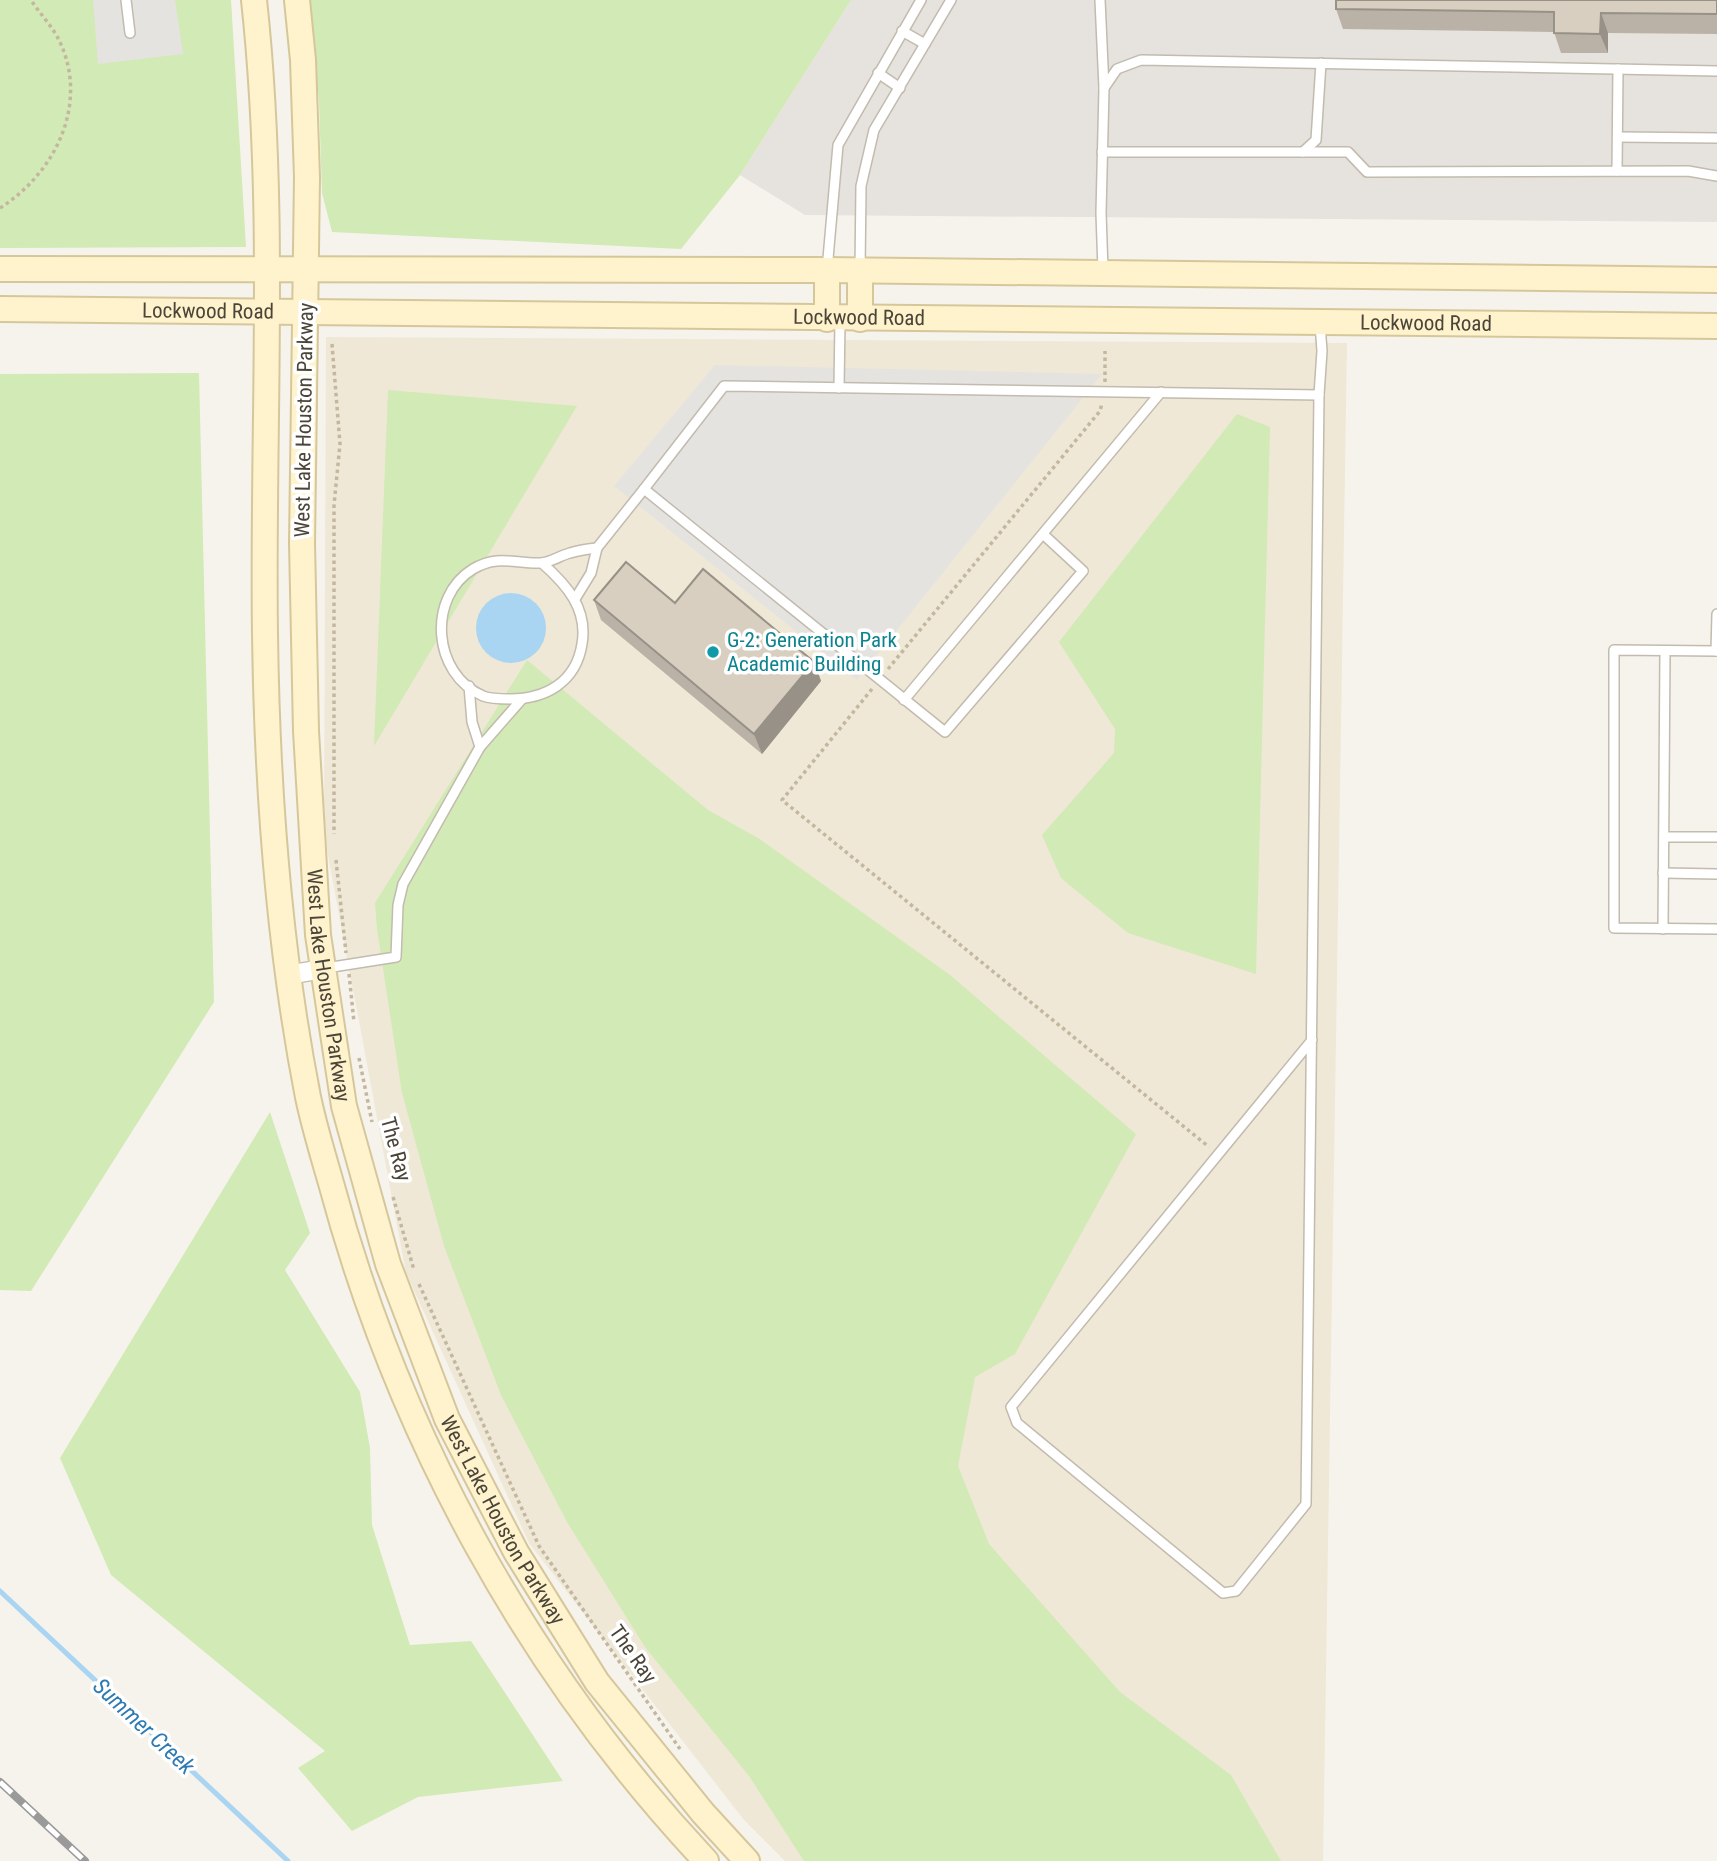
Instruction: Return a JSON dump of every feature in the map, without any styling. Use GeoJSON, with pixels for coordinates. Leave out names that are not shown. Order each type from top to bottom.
{"type":"FeatureCollection","features":[{"type":"Feature","properties":{"kind":"main road","name":"West Lake Houston Parkway"},"geometry":{"type":"LineString","coordinates":[[254,0],[263,106],[266,270],[265,634],[270,807],[287,975],[309,1102],[349,1250],[398,1386],[460,1515],[576,1707],[706,1861]]}},
{"type":"Feature","properties":{"kind":"main road","name":"West Lake Houston Parkway"},"geometry":{"type":"LineString","coordinates":[[296,0],[305,102],[306,270],[302,543],[306,732],[318,935],[335,967],[348,1119],[388,1264],[447,1419],[516,1552],[597,1682],[704,1813],[747,1861]]}},
{"type":"Feature","properties":{"kind":"main road","name":"Lockwood Road"},"geometry":{"type":"LineString","coordinates":[[0,269],[827,270],[1717,280]]}},
{"type":"Feature","properties":{"kind":"main road"},"geometry":{"type":"LineString","coordinates":[[827,270],[842,319]]}},
{"type":"Feature","properties":{"kind":"main road"},"geometry":{"type":"LineString","coordinates":[[842,319],[860,271]]}},
{"type":"Feature","properties":{"kind":"main road","name":"Lockwood Road"},"geometry":{"type":"LineString","coordinates":[[0,309],[1717,326]]}},
{"type":"Feature","properties":{"kind":"street"},"geometry":{"type":"LineString","coordinates":[[287,975],[335,967]]}},
{"type":"Feature","properties":{"kind":"lane"},"geometry":{"type":"LineString","coordinates":[[126,0],[130,33]]}},
{"type":"Feature","properties":{"kind":"lane"},"geometry":{"type":"LineString","coordinates":[[827,270],[838,145],[921,0]]}},
{"type":"Feature","properties":{"kind":"lane"},"geometry":{"type":"LineString","coordinates":[[860,271],[861,186],[874,130],[951,0]]}},
{"type":"Feature","properties":{"kind":"lane"},"geometry":{"type":"LineString","coordinates":[[1100,0],[1104,88],[1104,273]]}},
{"type":"Feature","properties":{"kind":"lane"},"geometry":{"type":"LineString","coordinates":[[902,31],[925,44]]}},
{"type":"Feature","properties":{"kind":"lane"},"geometry":{"type":"LineString","coordinates":[[1104,88],[1117,69],[1142,60],[1717,71]]}},
{"type":"Feature","properties":{"kind":"lane"},"geometry":{"type":"LineString","coordinates":[[1303,152],[1316,140],[1321,64]]}},
{"type":"Feature","properties":{"kind":"lane"},"geometry":{"type":"LineString","coordinates":[[1617,172],[1618,69]]}},
{"type":"Feature","properties":{"kind":"lane"},"geometry":{"type":"LineString","coordinates":[[878,73],[900,88]]}},
{"type":"Feature","properties":{"kind":"lane"},"geometry":{"type":"LineString","coordinates":[[1618,137],[1717,138]]}},
{"type":"Feature","properties":{"kind":"lane"},"geometry":{"type":"LineString","coordinates":[[1102,152],[1348,152],[1367,172],[1688,171],[1717,176]]}},
{"type":"Feature","properties":{"kind":"lane"},"geometry":{"type":"LineString","coordinates":[[839,388],[842,319]]}},
{"type":"Feature","properties":{"kind":"lane"},"geometry":{"type":"LineString","coordinates":[[1312,1041],[1011,1407],[1017,1423],[1223,1593],[1236,1591],[1306,1504],[1312,1041],[1319,395],[1322,351],[1320,323]]}},
{"type":"Feature","properties":{"kind":"lane"},"geometry":{"type":"LineString","coordinates":[[575,599],[590,573],[597,548],[724,386],[1319,395]]}},
{"type":"Feature","properties":{"kind":"lane"},"geometry":{"type":"LineString","coordinates":[[904,700],[1044,535],[1161,391]]}},
{"type":"Feature","properties":{"kind":"lane"},"geometry":{"type":"LineString","coordinates":[[644,489],[945,732],[1083,570],[1044,535]]}},
{"type":"Feature","properties":{"kind":"lane"},"geometry":{"type":"LineString","coordinates":[[542,563],[571,552],[597,548]]}},
{"type":"Feature","properties":{"kind":"lane"},"geometry":{"type":"LineString","coordinates":[[519,559],[542,563],[566,583],[575,599],[584,632],[577,666],[567,679],[551,691],[522,699],[483,696],[469,686],[453,668],[442,642],[442,611],[451,588],[474,568],[489,562],[519,559]]}},
{"type":"Feature","properties":{"kind":"lane"},"geometry":{"type":"LineString","coordinates":[[1717,614],[1717,651],[1614,650],[1614,928],[1717,929]]}},
{"type":"Feature","properties":{"kind":"lane"},"geometry":{"type":"LineString","coordinates":[[1663,929],[1665,651]]}},
{"type":"Feature","properties":{"kind":"lane"},"geometry":{"type":"LineString","coordinates":[[469,686],[472,722],[480,747]]}},
{"type":"Feature","properties":{"kind":"lane"},"geometry":{"type":"LineString","coordinates":[[335,967],[396,957],[398,905],[404,884],[480,747],[522,699]]}},
{"type":"Feature","properties":{"kind":"lane"},"geometry":{"type":"LineString","coordinates":[[1664,837],[1717,837]]}},
{"type":"Feature","properties":{"kind":"lane"},"geometry":{"type":"LineString","coordinates":[[1663,873],[1717,874]]}},
{"type":"Feature","properties":{"kind":"path"},"geometry":{"type":"LineString","coordinates":[[0,208],[38,175],[63,135],[70,109],[70,77],[66,58],[59,39],[31,0]]}},
{"type":"Feature","properties":{"kind":"path"},"geometry":{"type":"LineString","coordinates":[[332,344],[340,444],[334,505],[334,841]]}},
{"type":"Feature","properties":{"kind":"path"},"geometry":{"type":"LineString","coordinates":[[1105,351],[1105,390],[1100,411],[782,800],[1218,1155]]}},
{"type":"Feature","properties":{"kind":"path"},"geometry":{"type":"LineString","coordinates":[[335,855],[335,967],[355,1028]]}},
{"type":"Feature","properties":{"kind":"path","name":"The Ray"},"geometry":{"type":"LineString","coordinates":[[359,1054],[372,1122]]}},
{"type":"Feature","properties":{"kind":"path","name":"The Ray"},"geometry":{"type":"LineString","coordinates":[[389,1187],[415,1275],[539,1546],[685,1757]]}},
{"type":"Feature","properties":{"kind":"shaded area"},"geometry":{"type":"Polygon","coordinates":[[[93,0],[175,0],[183,54],[98,64],[93,0]]]}},
{"type":"Feature","properties":{"kind":"shaded area"},"geometry":{"type":"Polygon","coordinates":[[[851,0],[1717,0],[1717,222],[805,215],[740,175],[851,0]]]}},
{"type":"Feature","properties":{"kind":"shaded area"},"geometry":{"type":"Polygon","coordinates":[[[326,337],[1347,343],[1323,1861],[785,1861],[744,1820],[529,1543],[406,1273],[324,834],[326,337]]]}},
{"type":"Feature","properties":{"kind":"shaded area"},"geometry":{"type":"Polygon","coordinates":[[[715,365],[1102,374],[857,680],[614,486],[715,365]]]}},
{"type":"Feature","properties":{"kind":"green space"},"geometry":{"type":"Polygon","coordinates":[[[0,0],[231,0],[246,247],[0,248],[0,0]]]}},
{"type":"Feature","properties":{"kind":"green space"},"geometry":{"type":"Polygon","coordinates":[[[309,0],[851,0],[740,175],[681,249],[332,232],[322,193],[319,101],[309,0]]]}},
{"type":"Feature","properties":{"kind":"green space"},"geometry":{"type":"Polygon","coordinates":[[[199,373],[214,1002],[31,1291],[0,1290],[0,374],[199,373]]]}},
{"type":"Feature","properties":{"kind":"green space"},"geometry":{"type":"Polygon","coordinates":[[[388,390],[577,406],[374,746],[388,390]]]}},
{"type":"Feature","properties":{"kind":"green space"},"geometry":{"type":"Polygon","coordinates":[[[1237,414],[1270,427],[1256,974],[1128,933],[1061,878],[1042,835],[1114,753],[1115,729],[1059,642],[1237,414]]]}},
{"type":"Feature","properties":{"kind":"green space"},"geometry":{"type":"Polygon","coordinates":[[[527,660],[708,810],[758,838],[950,975],[1136,1134],[1015,1354],[975,1377],[958,1466],[989,1544],[1120,1692],[1231,1775],[1281,1861],[804,1861],[749,1776],[645,1647],[567,1522],[501,1395],[444,1246],[402,1093],[377,929],[375,903],[527,660]]]}},
{"type":"Feature","properties":{"kind":"green space"},"geometry":{"type":"Polygon","coordinates":[[[270,1112],[310,1233],[285,1270],[360,1392],[370,1448],[372,1525],[410,1645],[471,1641],[563,1781],[418,1797],[352,1831],[298,1768],[325,1751],[111,1575],[60,1458],[270,1112]]]}},
{"type":"Feature","properties":{"kind":"water"},"geometry":{"type":"Polygon","coordinates":[[[511,593],[536,603],[546,628],[536,653],[511,663],[486,653],[476,628],[486,603],[511,593]]]}},
{"type":"Feature","properties":{"kind":"building"},"geometry":{"type":"Polygon","coordinates":[[[1336,0],[1717,0],[1717,14],[1601,13],[1600,34],[1554,33],[1554,12],[1336,9],[1336,0]]]}},
{"type":"Feature","properties":{"kind":"building","name":"G-2: Generation Park Academic Building"},"geometry":{"type":"Polygon","coordinates":[[[626,562],[675,603],[703,569],[814,662],[754,734],[594,600],[626,562]]]}},
{"type":"Feature","properties":{"kind":"waterway","name":"Summer Creek"},"geometry":{"type":"LineString","coordinates":[[0,1591],[288,1861]]}},
{"type":"Feature","properties":{"kind":"railway"},"geometry":{"type":"LineString","coordinates":[[0,1782],[85,1861]]}},
{"type":"Feature","properties":{"kind":"place","name":"G-2: Generation Park Academic Building"},"geometry":{"type":"Point","coordinates":[713,652]}}]}
